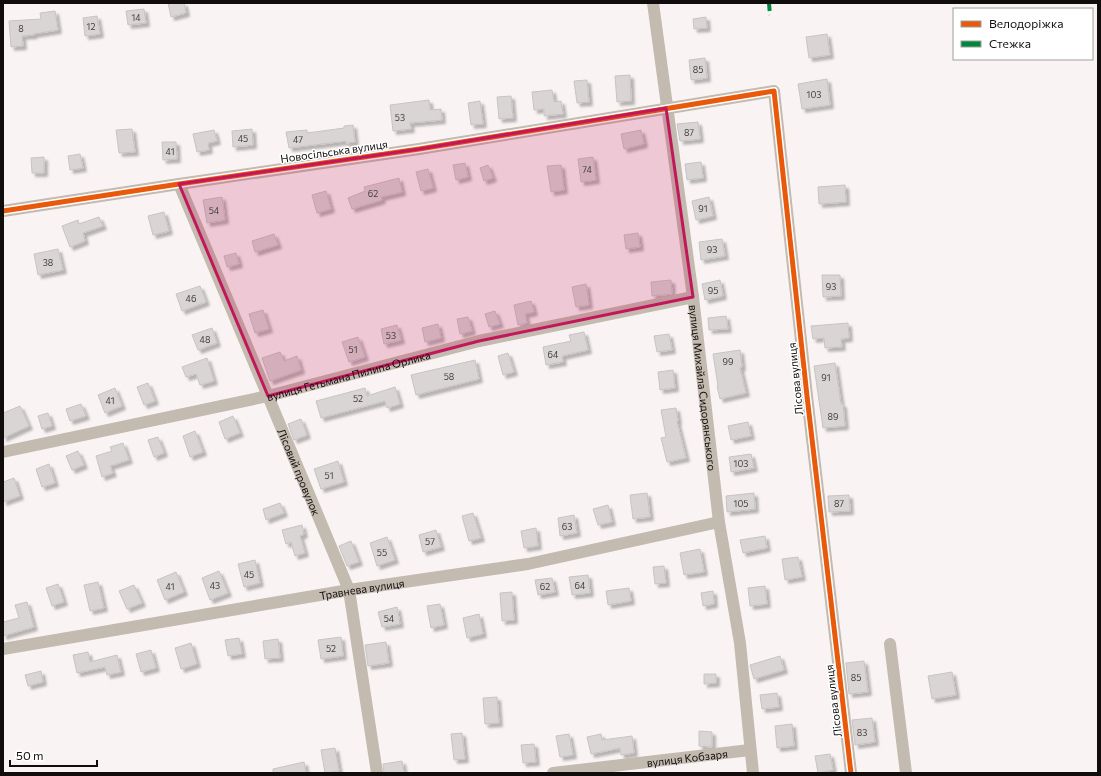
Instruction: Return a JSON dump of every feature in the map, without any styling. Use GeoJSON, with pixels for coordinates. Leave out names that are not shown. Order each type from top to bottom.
{"type":"FeatureCollection","features":[{"type":"Feature","properties":{"kind":"street","name":"вулиця Михайла Сидорянського"},"geometry":{"type":"LineString","coordinates":[[653,3],[666,108],[693,297],[719,522],[740,643],[753,773]]}},
{"type":"Feature","properties":{"kind":"street","name":"Лісова вулиця"},"geometry":{"type":"LineString","coordinates":[[666,108],[774,91],[807,396],[851,773]]}},
{"type":"Feature","properties":{"kind":"street","name":"Новосільська вулиця"},"geometry":{"type":"LineString","coordinates":[[3,211],[419,149],[666,108]]}},
{"type":"Feature","properties":{"kind":"street","name":"Лісовий провулок"},"geometry":{"type":"LineString","coordinates":[[178,184],[349,590],[377,773]]}},
{"type":"Feature","properties":{"kind":"street","name":"вулиця Гетьмана Пилипа Орлика"},"geometry":{"type":"LineString","coordinates":[[3,452],[268,396],[479,341],[693,297]]}},
{"type":"Feature","properties":{"kind":"street","name":"Травнева вулиця"},"geometry":{"type":"LineString","coordinates":[[3,649],[349,590],[528,564],[719,522]]}},
{"type":"Feature","properties":{"kind":"street"},"geometry":{"type":"LineString","coordinates":[[890,644],[906,773]]}},
{"type":"Feature","properties":{"kind":"street","name":"вулиця Кобзаря"},"geometry":{"type":"LineString","coordinates":[[553,773],[750,750]]}},
{"type":"Feature","properties":{"kind":"highlighted area"},"geometry":{"type":"Polygon","coordinates":[[[666,108],[693,297],[479,341],[268,396],[179,184],[419,149],[666,108]]]}},
{"type":"Feature","properties":{"kind":"building"},"geometry":{"type":"Polygon","coordinates":[[[168,3],[184,3],[186,13],[171,17],[168,3]]]}},
{"type":"Feature","properties":{"kind":"building"},"geometry":{"type":"Polygon","coordinates":[[[144,9],[146,23],[128,25],[126,11],[144,9]]]}},
{"type":"Feature","properties":{"kind":"building"},"geometry":{"type":"Polygon","coordinates":[[[55,11],[58,30],[22,36],[23,46],[11,47],[9,21],[41,19],[40,13],[55,11]]]}},
{"type":"Feature","properties":{"kind":"building"},"geometry":{"type":"Polygon","coordinates":[[[97,16],[100,34],[85,36],[83,18],[97,16]]]}},
{"type":"Feature","properties":{"kind":"building"},"geometry":{"type":"Polygon","coordinates":[[[706,17],[707,28],[694,29],[693,19],[706,17]]]}},
{"type":"Feature","properties":{"kind":"building"},"geometry":{"type":"Polygon","coordinates":[[[827,34],[830,55],[809,58],[806,37],[827,34]]]}},
{"type":"Feature","properties":{"kind":"building"},"geometry":{"type":"Polygon","coordinates":[[[705,58],[707,78],[691,80],[689,60],[705,58]]]}},
{"type":"Feature","properties":{"kind":"building"},"geometry":{"type":"Polygon","coordinates":[[[630,75],[631,101],[617,102],[615,76],[630,75]]]}},
{"type":"Feature","properties":{"kind":"building"},"geometry":{"type":"Polygon","coordinates":[[[827,79],[830,105],[802,109],[798,84],[827,79]]]}},
{"type":"Feature","properties":{"kind":"building"},"geometry":{"type":"Polygon","coordinates":[[[587,80],[589,102],[577,103],[574,81],[587,80]]]}},
{"type":"Feature","properties":{"kind":"building"},"geometry":{"type":"Polygon","coordinates":[[[552,90],[554,102],[561,101],[563,114],[544,116],[544,109],[534,110],[532,92],[552,90]]]}},
{"type":"Feature","properties":{"kind":"building"},"geometry":{"type":"Polygon","coordinates":[[[511,96],[513,118],[499,119],[497,97],[511,96]]]}},
{"type":"Feature","properties":{"kind":"building"},"geometry":{"type":"Polygon","coordinates":[[[429,100],[430,110],[441,109],[442,120],[410,123],[411,129],[393,131],[390,105],[429,100]]]}},
{"type":"Feature","properties":{"kind":"building"},"geometry":{"type":"Polygon","coordinates":[[[480,101],[483,124],[471,125],[468,103],[480,101]]]}},
{"type":"Feature","properties":{"kind":"building"},"geometry":{"type":"Polygon","coordinates":[[[698,122],[700,139],[680,141],[677,124],[698,122]]]}},
{"type":"Feature","properties":{"kind":"building"},"geometry":{"type":"Polygon","coordinates":[[[353,125],[355,142],[346,143],[346,141],[289,148],[286,132],[307,130],[307,133],[344,128],[344,126],[353,125]]]}},
{"type":"Feature","properties":{"kind":"building"},"geometry":{"type":"Polygon","coordinates":[[[132,129],[135,152],[119,153],[116,130],[132,129]]]}},
{"type":"Feature","properties":{"kind":"building"},"geometry":{"type":"Polygon","coordinates":[[[252,129],[253,145],[233,147],[232,131],[252,129]]]}},
{"type":"Feature","properties":{"kind":"building"},"geometry":{"type":"Polygon","coordinates":[[[214,130],[217,141],[208,143],[209,150],[197,152],[193,134],[214,130]]]}},
{"type":"Feature","properties":{"kind":"building"},"geometry":{"type":"Polygon","coordinates":[[[641,130],[644,144],[624,149],[621,134],[641,130]]]}},
{"type":"Feature","properties":{"kind":"building"},"geometry":{"type":"Polygon","coordinates":[[[162,142],[176,142],[177,159],[163,160],[162,142]]]}},
{"type":"Feature","properties":{"kind":"building"},"geometry":{"type":"Polygon","coordinates":[[[80,154],[83,168],[70,170],[68,156],[80,154]]]}},
{"type":"Feature","properties":{"kind":"building"},"geometry":{"type":"Polygon","coordinates":[[[44,157],[44,173],[32,173],[31,158],[44,157]]]}},
{"type":"Feature","properties":{"kind":"building"},"geometry":{"type":"Polygon","coordinates":[[[593,157],[596,180],[581,182],[578,159],[593,157]]]}},
{"type":"Feature","properties":{"kind":"building"},"geometry":{"type":"Polygon","coordinates":[[[701,162],[703,178],[687,180],[685,164],[701,162]]]}},
{"type":"Feature","properties":{"kind":"building"},"geometry":{"type":"Polygon","coordinates":[[[465,163],[468,177],[456,180],[453,165],[465,163]]]}},
{"type":"Feature","properties":{"kind":"building"},"geometry":{"type":"Polygon","coordinates":[[[488,165],[493,178],[484,181],[480,168],[488,165]]]}},
{"type":"Feature","properties":{"kind":"building"},"geometry":{"type":"Polygon","coordinates":[[[561,165],[564,190],[551,192],[547,166],[561,165]]]}},
{"type":"Feature","properties":{"kind":"building"},"geometry":{"type":"Polygon","coordinates":[[[428,169],[433,188],[421,191],[416,172],[428,169]]]}},
{"type":"Feature","properties":{"kind":"building"},"geometry":{"type":"Polygon","coordinates":[[[399,178],[402,192],[381,197],[382,200],[352,209],[348,198],[365,191],[364,187],[399,178]]]}},
{"type":"Feature","properties":{"kind":"building"},"geometry":{"type":"Polygon","coordinates":[[[845,185],[846,202],[819,204],[818,187],[845,185]]]}},
{"type":"Feature","properties":{"kind":"building"},"geometry":{"type":"Polygon","coordinates":[[[326,191],[331,209],[317,213],[312,195],[326,191]]]}},
{"type":"Feature","properties":{"kind":"building"},"geometry":{"type":"Polygon","coordinates":[[[222,197],[225,220],[207,223],[203,200],[222,197]]]}},
{"type":"Feature","properties":{"kind":"building"},"geometry":{"type":"Polygon","coordinates":[[[709,197],[713,216],[696,220],[692,201],[709,197]]]}},
{"type":"Feature","properties":{"kind":"building"},"geometry":{"type":"Polygon","coordinates":[[[164,212],[169,231],[153,235],[148,216],[164,212]]]}},
{"type":"Feature","properties":{"kind":"building"},"geometry":{"type":"Polygon","coordinates":[[[99,217],[103,226],[83,233],[85,241],[70,247],[62,226],[78,220],[79,224],[99,217]]]}},
{"type":"Feature","properties":{"kind":"building"},"geometry":{"type":"Polygon","coordinates":[[[638,233],[640,247],[626,249],[624,235],[638,233]]]}},
{"type":"Feature","properties":{"kind":"building"},"geometry":{"type":"Polygon","coordinates":[[[274,234],[278,245],[255,252],[252,241],[274,234]]]}},
{"type":"Feature","properties":{"kind":"building"},"geometry":{"type":"Polygon","coordinates":[[[722,239],[725,256],[701,260],[699,242],[722,239]]]}},
{"type":"Feature","properties":{"kind":"building"},"geometry":{"type":"Polygon","coordinates":[[[58,249],[63,270],[38,275],[34,254],[58,249]]]}},
{"type":"Feature","properties":{"kind":"building"},"geometry":{"type":"Polygon","coordinates":[[[236,253],[239,264],[227,267],[224,256],[236,253]]]}},
{"type":"Feature","properties":{"kind":"building"},"geometry":{"type":"Polygon","coordinates":[[[822,275],[840,275],[841,296],[823,297],[822,275]]]}},
{"type":"Feature","properties":{"kind":"building"},"geometry":{"type":"Polygon","coordinates":[[[671,280],[672,294],[652,296],[651,282],[671,280]]]}},
{"type":"Feature","properties":{"kind":"building"},"geometry":{"type":"Polygon","coordinates":[[[720,280],[723,296],[705,300],[702,284],[720,280]]]}},
{"type":"Feature","properties":{"kind":"building"},"geometry":{"type":"Polygon","coordinates":[[[586,284],[589,305],[576,307],[572,287],[586,284]]]}},
{"type":"Feature","properties":{"kind":"building"},"geometry":{"type":"Polygon","coordinates":[[[200,286],[206,302],[182,311],[176,294],[200,286]]]}},
{"type":"Feature","properties":{"kind":"building"},"geometry":{"type":"Polygon","coordinates":[[[531,301],[534,312],[525,314],[527,323],[518,325],[514,305],[531,301]]]}},
{"type":"Feature","properties":{"kind":"building"},"geometry":{"type":"Polygon","coordinates":[[[263,310],[269,329],[255,333],[249,314],[263,310]]]}},
{"type":"Feature","properties":{"kind":"building"},"geometry":{"type":"Polygon","coordinates":[[[495,311],[500,324],[489,327],[485,314],[495,311]]]}},
{"type":"Feature","properties":{"kind":"building"},"geometry":{"type":"Polygon","coordinates":[[[726,316],[728,329],[709,330],[708,318],[726,316]]]}},
{"type":"Feature","properties":{"kind":"building"},"geometry":{"type":"Polygon","coordinates":[[[468,317],[472,331],[460,334],[457,319],[468,317]]]}},
{"type":"Feature","properties":{"kind":"building"},"geometry":{"type":"Polygon","coordinates":[[[848,323],[849,338],[841,339],[842,347],[825,348],[824,338],[813,339],[811,326],[848,323]]]}},
{"type":"Feature","properties":{"kind":"building"},"geometry":{"type":"Polygon","coordinates":[[[438,324],[441,338],[425,342],[422,328],[438,324]]]}},
{"type":"Feature","properties":{"kind":"building"},"geometry":{"type":"Polygon","coordinates":[[[397,325],[401,340],[384,344],[381,329],[397,325]]]}},
{"type":"Feature","properties":{"kind":"building"},"geometry":{"type":"Polygon","coordinates":[[[212,328],[217,343],[198,350],[192,335],[212,328]]]}},
{"type":"Feature","properties":{"kind":"building"},"geometry":{"type":"Polygon","coordinates":[[[584,332],[588,350],[562,356],[563,362],[546,365],[543,347],[571,341],[569,335],[584,332]]]}},
{"type":"Feature","properties":{"kind":"building"},"geometry":{"type":"Polygon","coordinates":[[[669,334],[672,350],[657,352],[654,336],[669,334]]]}},
{"type":"Feature","properties":{"kind":"building"},"geometry":{"type":"Polygon","coordinates":[[[358,337],[365,357],[349,362],[342,342],[358,337]]]}},
{"type":"Feature","properties":{"kind":"building"},"geometry":{"type":"Polygon","coordinates":[[[740,350],[742,367],[740,368],[746,393],[720,399],[713,354],[740,350]]]}},
{"type":"Feature","properties":{"kind":"building"},"geometry":{"type":"Polygon","coordinates":[[[280,352],[284,361],[297,356],[301,370],[270,381],[262,358],[280,352]]]}},
{"type":"Feature","properties":{"kind":"building"},"geometry":{"type":"Polygon","coordinates":[[[508,353],[514,372],[503,375],[498,356],[508,353]]]}},
{"type":"Feature","properties":{"kind":"building"},"geometry":{"type":"Polygon","coordinates":[[[207,358],[214,381],[200,385],[196,374],[186,377],[182,367],[207,358]]]}},
{"type":"Feature","properties":{"kind":"building"},"geometry":{"type":"Polygon","coordinates":[[[475,360],[479,379],[416,395],[411,375],[475,360]]]}},
{"type":"Feature","properties":{"kind":"building"},"geometry":{"type":"Polygon","coordinates":[[[835,363],[841,404],[843,404],[845,426],[823,428],[814,366],[835,363]]]}},
{"type":"Feature","properties":{"kind":"building"},"geometry":{"type":"Polygon","coordinates":[[[673,370],[675,388],[660,390],[658,372],[673,370]]]}},
{"type":"Feature","properties":{"kind":"building"},"geometry":{"type":"Polygon","coordinates":[[[148,383],[155,401],[144,405],[137,387],[148,383]]]}},
{"type":"Feature","properties":{"kind":"building"},"geometry":{"type":"Polygon","coordinates":[[[395,387],[400,404],[387,408],[385,401],[321,418],[316,401],[365,388],[367,396],[395,387]]]}},
{"type":"Feature","properties":{"kind":"building"},"geometry":{"type":"Polygon","coordinates":[[[115,388],[122,406],[105,413],[98,395],[115,388]]]}},
{"type":"Feature","properties":{"kind":"building"},"geometry":{"type":"Polygon","coordinates":[[[81,404],[86,416],[70,421],[66,409],[81,404]]]}},
{"type":"Feature","properties":{"kind":"building"},"geometry":{"type":"Polygon","coordinates":[[[20,406],[29,426],[3,438],[3,413],[20,406]]]}},
{"type":"Feature","properties":{"kind":"building"},"geometry":{"type":"Polygon","coordinates":[[[676,408],[677,422],[686,458],[667,462],[661,438],[666,437],[661,410],[676,408]]]}},
{"type":"Feature","properties":{"kind":"building"},"geometry":{"type":"Polygon","coordinates":[[[48,413],[52,426],[42,429],[38,416],[48,413]]]}},
{"type":"Feature","properties":{"kind":"building"},"geometry":{"type":"Polygon","coordinates":[[[233,416],[240,433],[225,439],[219,422],[233,416]]]}},
{"type":"Feature","properties":{"kind":"building"},"geometry":{"type":"Polygon","coordinates":[[[301,419],[307,435],[294,440],[288,424],[301,419]]]}},
{"type":"Feature","properties":{"kind":"building"},"geometry":{"type":"Polygon","coordinates":[[[748,422],[751,436],[731,440],[728,426],[748,422]]]}},
{"type":"Feature","properties":{"kind":"building"},"geometry":{"type":"Polygon","coordinates":[[[195,431],[203,452],[190,457],[183,436],[195,431]]]}},
{"type":"Feature","properties":{"kind":"building"},"geometry":{"type":"Polygon","coordinates":[[[158,437],[164,453],[154,457],[148,440],[158,437]]]}},
{"type":"Feature","properties":{"kind":"building"},"geometry":{"type":"Polygon","coordinates":[[[123,443],[129,460],[110,466],[113,473],[102,477],[96,456],[112,451],[110,447],[123,443]]]}},
{"type":"Feature","properties":{"kind":"building"},"geometry":{"type":"Polygon","coordinates":[[[78,451],[84,465],[72,470],[66,456],[78,451]]]}},
{"type":"Feature","properties":{"kind":"building"},"geometry":{"type":"Polygon","coordinates":[[[751,454],[754,468],[731,472],[729,457],[751,454]]]}},
{"type":"Feature","properties":{"kind":"building"},"geometry":{"type":"Polygon","coordinates":[[[338,461],[344,482],[321,489],[314,469],[338,461]]]}},
{"type":"Feature","properties":{"kind":"building"},"geometry":{"type":"Polygon","coordinates":[[[49,464],[55,483],[42,487],[36,469],[49,464]]]}},
{"type":"Feature","properties":{"kind":"building"},"geometry":{"type":"Polygon","coordinates":[[[14,478],[20,496],[3,502],[3,482],[14,478]]]}},
{"type":"Feature","properties":{"kind":"building"},"geometry":{"type":"Polygon","coordinates":[[[647,493],[650,517],[633,519],[630,495],[647,493]]]}},
{"type":"Feature","properties":{"kind":"building"},"geometry":{"type":"Polygon","coordinates":[[[754,493],[755,509],[727,512],[726,496],[754,493]]]}},
{"type":"Feature","properties":{"kind":"building"},"geometry":{"type":"Polygon","coordinates":[[[849,495],[850,511],[829,512],[828,496],[849,495]]]}},
{"type":"Feature","properties":{"kind":"building"},"geometry":{"type":"Polygon","coordinates":[[[280,503],[284,513],[266,520],[263,509],[280,503]]]}},
{"type":"Feature","properties":{"kind":"building"},"geometry":{"type":"Polygon","coordinates":[[[608,505],[612,522],[598,525],[593,509],[608,505]]]}},
{"type":"Feature","properties":{"kind":"building"},"geometry":{"type":"Polygon","coordinates":[[[473,513],[481,538],[469,541],[462,516],[473,513]]]}},
{"type":"Feature","properties":{"kind":"building"},"geometry":{"type":"Polygon","coordinates":[[[574,515],[577,533],[560,536],[558,518],[574,515]]]}},
{"type":"Feature","properties":{"kind":"building"},"geometry":{"type":"Polygon","coordinates":[[[302,525],[304,534],[300,536],[305,553],[295,556],[291,542],[286,544],[282,530],[302,525]]]}},
{"type":"Feature","properties":{"kind":"building"},"geometry":{"type":"Polygon","coordinates":[[[536,528],[538,546],[524,548],[521,531],[536,528]]]}},
{"type":"Feature","properties":{"kind":"building"},"geometry":{"type":"Polygon","coordinates":[[[436,530],[441,547],[423,552],[419,535],[436,530]]]}},
{"type":"Feature","properties":{"kind":"building"},"geometry":{"type":"Polygon","coordinates":[[[765,536],[767,548],[743,553],[740,540],[765,536]]]}},
{"type":"Feature","properties":{"kind":"building"},"geometry":{"type":"Polygon","coordinates":[[[387,537],[395,560],[377,566],[370,543],[387,537]]]}},
{"type":"Feature","properties":{"kind":"building"},"geometry":{"type":"Polygon","coordinates":[[[351,541],[359,562],[347,566],[339,546],[351,541]]]}},
{"type":"Feature","properties":{"kind":"building"},"geometry":{"type":"Polygon","coordinates":[[[700,549],[704,572],[684,575],[680,553],[700,549]]]}},
{"type":"Feature","properties":{"kind":"building"},"geometry":{"type":"Polygon","coordinates":[[[798,557],[802,577],[785,580],[782,559],[798,557]]]}},
{"type":"Feature","properties":{"kind":"building"},"geometry":{"type":"Polygon","coordinates":[[[255,560],[260,583],[244,587],[238,564],[255,560]]]}},
{"type":"Feature","properties":{"kind":"building"},"geometry":{"type":"Polygon","coordinates":[[[664,566],[666,583],[655,584],[653,567],[664,566]]]}},
{"type":"Feature","properties":{"kind":"building"},"geometry":{"type":"Polygon","coordinates":[[[219,571],[228,593],[210,600],[202,578],[219,571]]]}},
{"type":"Feature","properties":{"kind":"building"},"geometry":{"type":"Polygon","coordinates":[[[176,572],[184,592],[165,600],[157,580],[176,572]]]}},
{"type":"Feature","properties":{"kind":"building"},"geometry":{"type":"Polygon","coordinates":[[[588,575],[590,593],[572,595],[569,577],[588,575]]]}},
{"type":"Feature","properties":{"kind":"building"},"geometry":{"type":"Polygon","coordinates":[[[552,578],[555,592],[538,595],[535,580],[552,578]]]}},
{"type":"Feature","properties":{"kind":"building"},"geometry":{"type":"Polygon","coordinates":[[[98,582],[104,608],[90,611],[84,585],[98,582]]]}},
{"type":"Feature","properties":{"kind":"building"},"geometry":{"type":"Polygon","coordinates":[[[58,584],[64,602],[52,606],[46,588],[58,584]]]}},
{"type":"Feature","properties":{"kind":"building"},"geometry":{"type":"Polygon","coordinates":[[[134,585],[142,603],[127,609],[119,591],[134,585]]]}},
{"type":"Feature","properties":{"kind":"building"},"geometry":{"type":"Polygon","coordinates":[[[765,586],[767,604],[750,606],[748,588],[765,586]]]}},
{"type":"Feature","properties":{"kind":"building"},"geometry":{"type":"Polygon","coordinates":[[[629,588],[631,601],[608,605],[606,591],[629,588]]]}},
{"type":"Feature","properties":{"kind":"building"},"geometry":{"type":"Polygon","coordinates":[[[713,591],[714,604],[703,606],[701,593],[713,591]]]}},
{"type":"Feature","properties":{"kind":"building"},"geometry":{"type":"Polygon","coordinates":[[[512,592],[514,620],[502,621],[500,593],[512,592]]]}},
{"type":"Feature","properties":{"kind":"building"},"geometry":{"type":"Polygon","coordinates":[[[27,602],[34,627],[3,636],[3,622],[19,618],[15,605],[27,602]]]}},
{"type":"Feature","properties":{"kind":"building"},"geometry":{"type":"Polygon","coordinates":[[[440,604],[444,625],[431,628],[427,606],[440,604]]]}},
{"type":"Feature","properties":{"kind":"building"},"geometry":{"type":"Polygon","coordinates":[[[397,607],[400,624],[382,627],[378,612],[397,607]]]}},
{"type":"Feature","properties":{"kind":"building"},"geometry":{"type":"Polygon","coordinates":[[[479,614],[483,634],[467,638],[463,618],[479,614]]]}},
{"type":"Feature","properties":{"kind":"building"},"geometry":{"type":"Polygon","coordinates":[[[341,637],[343,656],[321,659],[318,640],[341,637]]]}},
{"type":"Feature","properties":{"kind":"building"},"geometry":{"type":"Polygon","coordinates":[[[239,638],[242,654],[228,656],[225,640],[239,638]]]}},
{"type":"Feature","properties":{"kind":"building"},"geometry":{"type":"Polygon","coordinates":[[[278,639],[280,658],[265,659],[263,641],[278,639]]]}},
{"type":"Feature","properties":{"kind":"building"},"geometry":{"type":"Polygon","coordinates":[[[386,642],[389,663],[368,666],[365,645],[386,642]]]}},
{"type":"Feature","properties":{"kind":"building"},"geometry":{"type":"Polygon","coordinates":[[[191,643],[197,664],[181,669],[175,648],[191,643]]]}},
{"type":"Feature","properties":{"kind":"building"},"geometry":{"type":"Polygon","coordinates":[[[151,650],[156,668],[141,672],[136,654],[151,650]]]}},
{"type":"Feature","properties":{"kind":"building"},"geometry":{"type":"Polygon","coordinates":[[[88,652],[90,662],[117,655],[121,672],[107,675],[105,667],[77,673],[73,655],[88,652]]]}},
{"type":"Feature","properties":{"kind":"building"},"geometry":{"type":"Polygon","coordinates":[[[780,656],[784,670],[754,679],[750,665],[780,656]]]}},
{"type":"Feature","properties":{"kind":"building"},"geometry":{"type":"Polygon","coordinates":[[[864,661],[868,692],[849,694],[846,663],[864,661]]]}},
{"type":"Feature","properties":{"kind":"building"},"geometry":{"type":"Polygon","coordinates":[[[41,671],[43,682],[28,686],[25,675],[41,671]]]}},
{"type":"Feature","properties":{"kind":"building"},"geometry":{"type":"Polygon","coordinates":[[[952,672],[956,695],[932,699],[928,676],[952,672]]]}},
{"type":"Feature","properties":{"kind":"building"},"geometry":{"type":"Polygon","coordinates":[[[704,674],[716,674],[716,683],[704,684],[704,674]]]}},
{"type":"Feature","properties":{"kind":"building"},"geometry":{"type":"Polygon","coordinates":[[[777,693],[779,707],[762,709],[760,695],[777,693]]]}},
{"type":"Feature","properties":{"kind":"building"},"geometry":{"type":"Polygon","coordinates":[[[497,697],[499,723],[485,724],[483,698],[497,697]]]}},
{"type":"Feature","properties":{"kind":"building"},"geometry":{"type":"Polygon","coordinates":[[[872,718],[875,742],[855,745],[852,720],[872,718]]]}},
{"type":"Feature","properties":{"kind":"building"},"geometry":{"type":"Polygon","coordinates":[[[792,724],[794,746],[777,748],[775,726],[792,724]]]}},
{"type":"Feature","properties":{"kind":"building"},"geometry":{"type":"Polygon","coordinates":[[[699,731],[712,732],[712,747],[699,746],[699,731]]]}},
{"type":"Feature","properties":{"kind":"building"},"geometry":{"type":"Polygon","coordinates":[[[462,733],[465,759],[454,760],[451,734],[462,733]]]}},
{"type":"Feature","properties":{"kind":"building"},"geometry":{"type":"Polygon","coordinates":[[[569,734],[573,755],[560,757],[556,736],[569,734]]]}},
{"type":"Feature","properties":{"kind":"building"},"geometry":{"type":"Polygon","coordinates":[[[601,734],[602,740],[632,736],[634,753],[621,755],[620,748],[591,754],[587,737],[601,734]]]}},
{"type":"Feature","properties":{"kind":"building"},"geometry":{"type":"Polygon","coordinates":[[[534,744],[536,762],[523,763],[521,745],[534,744]]]}},
{"type":"Feature","properties":{"kind":"building"},"geometry":{"type":"Polygon","coordinates":[[[335,748],[339,771],[325,773],[321,750],[335,748]]]}},
{"type":"Feature","properties":{"kind":"building"},"geometry":{"type":"Polygon","coordinates":[[[830,754],[833,770],[818,773],[815,756],[830,754]]]}},
{"type":"Feature","properties":{"kind":"building"},"geometry":{"type":"Polygon","coordinates":[[[402,761],[404,773],[384,773],[383,764],[402,761]]]}},
{"type":"Feature","properties":{"kind":"building"},"geometry":{"type":"Polygon","coordinates":[[[304,762],[306,773],[273,773],[273,769],[304,762]]]}},
{"type":"Feature","properties":{"kind":"marked path"},"geometry":{"type":"LineString","coordinates":[[769,3],[770,15]]}},
{"type":"Feature","properties":{"kind":"cycle path"},"geometry":{"type":"LineString","coordinates":[[3,211],[419,149],[774,91],[807,396],[851,773]]}}]}
